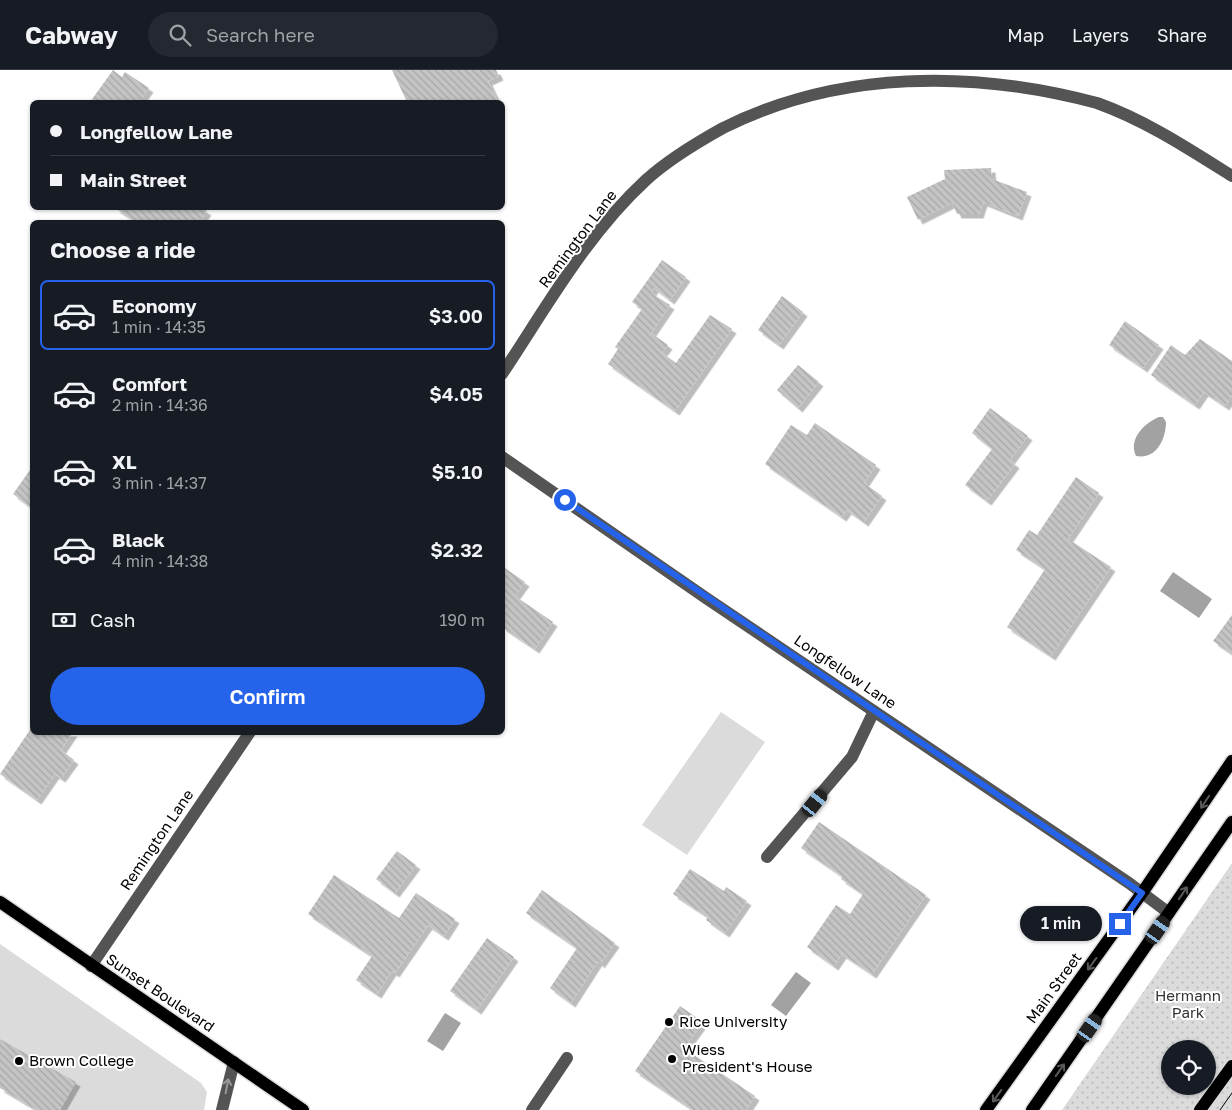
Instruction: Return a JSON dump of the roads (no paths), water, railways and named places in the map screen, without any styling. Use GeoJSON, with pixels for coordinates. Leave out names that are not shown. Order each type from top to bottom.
{"type":"FeatureCollection","features":[{"type":"Feature","properties":{"kind":"main road","name":"Main Street"},"geometry":{"type":"LineString","coordinates":[[986,1110],[1142,893],[1232,762]]}},
{"type":"Feature","properties":{"kind":"main road"},"geometry":{"type":"LineString","coordinates":[[1032,1110],[1232,822]]}},
{"type":"Feature","properties":{"kind":"main road","name":"Sunset Boulevard"},"geometry":{"type":"LineString","coordinates":[[0,902],[303,1110]]}},
{"type":"Feature","properties":{"kind":"main road"},"geometry":{"type":"LineString","coordinates":[[1200,1110],[1232,1066]]}},
{"type":"Feature","properties":{"kind":"street","name":"Remington Lane"},"geometry":{"type":"LineString","coordinates":[[505,370],[576,263],[612,217],[646,180],[691,146],[753,112],[824,87],[893,74],[966,74],[1034,84],[1098,103],[1162,132],[1232,176]]}},
{"type":"Feature","properties":{"kind":"street","name":"Longfellow Lane"},"geometry":{"type":"LineString","coordinates":[[505,459],[1169,913]]}},
{"type":"Feature","properties":{"kind":"street"},"geometry":{"type":"LineString","coordinates":[[768,857],[852,757],[874,711]]}},
{"type":"Feature","properties":{"kind":"street","name":"Remington Lane"},"geometry":{"type":"LineString","coordinates":[[91,966],[248,735]]}},
{"type":"Feature","properties":{"kind":"street"},"geometry":{"type":"LineString","coordinates":[[532,1110],[567,1058]]}},
{"type":"Feature","properties":{"kind":"street"},"geometry":{"type":"LineString","coordinates":[[222,1110],[234,1062]]}},
{"type":"Feature","properties":{"kind":"tram line"},"geometry":{"type":"LineString","coordinates":[[1220,1110],[1232,1093]]}},
{"type":"Feature","properties":{"kind":"place","name":"Rice University"},"geometry":{"type":"Point","coordinates":[669,1022]}},
{"type":"Feature","properties":{"kind":"place","name":"Wiess President's House"},"geometry":{"type":"Point","coordinates":[672,1059]}},
{"type":"Feature","properties":{"kind":"place","name":"Brown College"},"geometry":{"type":"Point","coordinates":[19,1061]}},
{"type":"Feature","properties":{"kind":"park label","name":"Hermann Park"},"geometry":{"type":"Point","coordinates":[1188,1004]}}]}
